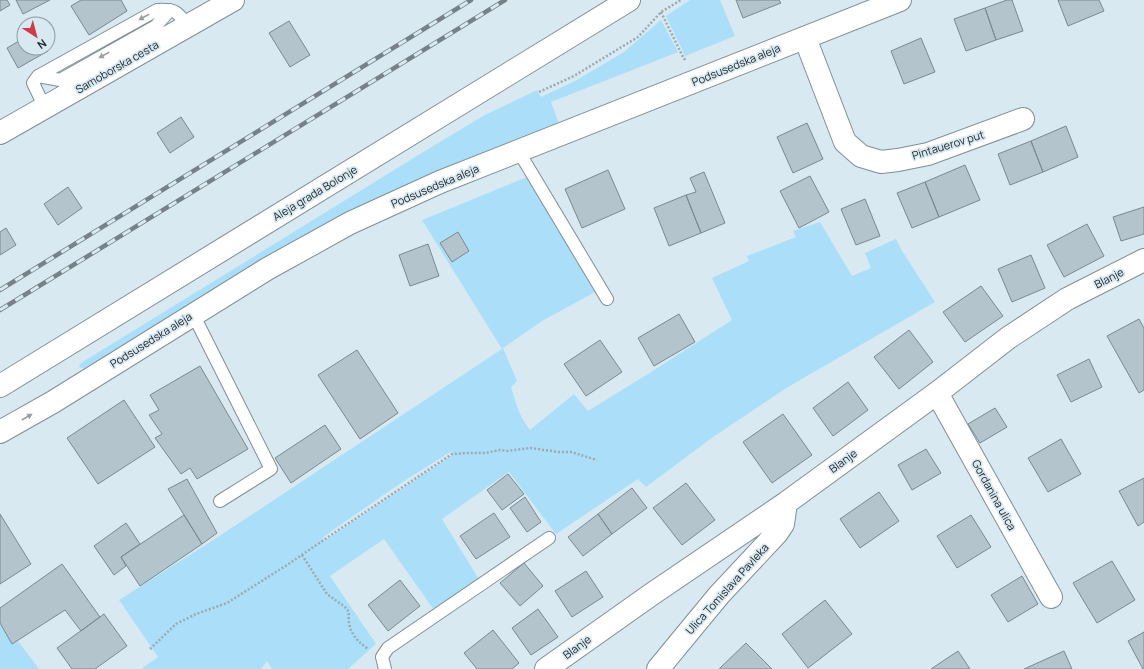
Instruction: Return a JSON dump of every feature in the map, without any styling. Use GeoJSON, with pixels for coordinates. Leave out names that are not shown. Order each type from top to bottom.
{"type":"FeatureCollection","features":[{"type":"Feature","properties":{"kind":"street","name":"Samoborska cesta"},"geometry":{"type":"LineString","coordinates":[[0,134],[233,0]]}},
{"type":"Feature","properties":{"kind":"street","name":"Aleja grada Bolonje"},"geometry":{"type":"LineString","coordinates":[[0,386],[629,0]]}},
{"type":"Feature","properties":{"kind":"street","name":"Podsusedska aleja"},"geometry":{"type":"LineString","coordinates":[[0,432],[53,402],[267,269],[350,223],[440,182],[900,0]]}},
{"type":"Feature","properties":{"kind":"street","name":"Pintauerov put"},"geometry":{"type":"LineString","coordinates":[[805,38],[845,142],[861,156],[881,162],[928,154],[1023,119]]}},
{"type":"Feature","properties":{"kind":"street","name":"Blanje"},"geometry":{"type":"LineString","coordinates":[[546,669],[652,594],[786,503],[937,393],[1008,338],[1067,299],[1144,260]]}},
{"type":"Feature","properties":{"kind":"street","name":"Gordanina ulica"},"geometry":{"type":"LineString","coordinates":[[937,393],[1051,597]]}},
{"type":"Feature","properties":{"kind":"street","name":"Ulica Tomislava Pavleka"},"geometry":{"type":"LineString","coordinates":[[658,669],[719,595],[777,533],[783,524],[786,503]]}},
{"type":"Feature","properties":{"kind":"lane"},"geometry":{"type":"LineString","coordinates":[[45,108],[33,83],[38,76],[156,10],[170,10],[178,13],[188,26]]}},
{"type":"Feature","properties":{"kind":"lane"},"geometry":{"type":"LineString","coordinates":[[519,152],[607,299]]}},
{"type":"Feature","properties":{"kind":"lane"},"geometry":{"type":"LineString","coordinates":[[193,314],[271,469],[220,501]]}},
{"type":"Feature","properties":{"kind":"lane"},"geometry":{"type":"LineString","coordinates":[[384,663],[388,648],[549,538]]}},
{"type":"Feature","properties":{"kind":"path"},"geometry":{"type":"LineString","coordinates":[[539,92],[574,76],[638,37],[662,12],[681,0]]}},
{"type":"Feature","properties":{"kind":"path"},"geometry":{"type":"LineString","coordinates":[[662,12],[684,60],[691,58]]}},
{"type":"Feature","properties":{"kind":"path"},"geometry":{"type":"LineString","coordinates":[[150,649],[176,624],[196,614],[227,603],[302,555],[452,454],[485,454],[500,450],[507,451],[530,448],[558,452],[571,452],[597,460]]}},
{"type":"Feature","properties":{"kind":"path"},"geometry":{"type":"LineString","coordinates":[[302,555],[327,594],[345,607],[349,612],[348,622],[356,639],[384,663]]}},
{"type":"Feature","properties":{"kind":"shaded area"},"geometry":{"type":"Polygon","coordinates":[[[690,0],[720,0],[735,36],[685,56],[666,16],[690,0]]]}},
{"type":"Feature","properties":{"kind":"shaded area"},"geometry":{"type":"Polygon","coordinates":[[[661,20],[678,52],[551,102],[558,121],[555,126],[362,205],[318,227],[85,368],[81,368],[79,366],[81,363],[485,115],[537,90],[541,97],[575,81],[624,52],[661,20]]]}},
{"type":"Feature","properties":{"kind":"shaded area"},"geometry":{"type":"Polygon","coordinates":[[[527,177],[597,291],[542,321],[503,348],[517,381],[511,387],[516,404],[520,415],[530,430],[574,394],[588,411],[732,320],[712,278],[749,261],[747,256],[796,237],[793,231],[820,222],[852,276],[871,268],[865,253],[896,239],[902,251],[935,302],[788,387],[713,437],[646,487],[638,479],[556,534],[509,472],[442,519],[480,581],[434,610],[384,539],[330,576],[376,644],[348,669],[272,669],[267,661],[261,669],[141,669],[158,657],[119,600],[221,535],[502,349],[422,220],[527,177]],[[452,451],[401,483],[323,537],[324,541],[451,456],[452,451]]]}},
{"type":"Feature","properties":{"kind":"shaded area"},"geometry":{"type":"Polygon","coordinates":[[[0,623],[12,644],[18,641],[39,669],[0,669],[0,623]]]}},
{"type":"Feature","properties":{"kind":"building"},"geometry":{"type":"Polygon","coordinates":[[[0,0],[7,0],[10,5],[0,11],[0,0]]]}},
{"type":"Feature","properties":{"kind":"building"},"geometry":{"type":"Polygon","coordinates":[[[16,0],[50,0],[23,14],[16,0]]]}},
{"type":"Feature","properties":{"kind":"building"},"geometry":{"type":"Polygon","coordinates":[[[81,0],[121,0],[127,11],[89,35],[71,6],[81,0]]]}},
{"type":"Feature","properties":{"kind":"building"},"geometry":{"type":"Polygon","coordinates":[[[736,0],[779,0],[781,3],[743,18],[736,0]]]}},
{"type":"Feature","properties":{"kind":"building"},"geometry":{"type":"Polygon","coordinates":[[[1007,0],[1012,0],[1023,31],[996,40],[985,8],[1007,0]]]}},
{"type":"Feature","properties":{"kind":"building"},"geometry":{"type":"Polygon","coordinates":[[[1058,0],[1099,0],[1104,11],[1068,26],[1058,0]]]}},
{"type":"Feature","properties":{"kind":"building"},"geometry":{"type":"Polygon","coordinates":[[[985,8],[996,40],[966,51],[954,19],[985,8]]]}},
{"type":"Feature","properties":{"kind":"building"},"geometry":{"type":"Polygon","coordinates":[[[289,21],[310,55],[290,67],[269,33],[289,21]]]}},
{"type":"Feature","properties":{"kind":"building"},"geometry":{"type":"Polygon","coordinates":[[[921,38],[935,72],[904,84],[891,51],[921,38]]]}},
{"type":"Feature","properties":{"kind":"building"},"geometry":{"type":"Polygon","coordinates":[[[16,43],[16,56],[39,56],[18,68],[7,48],[16,43]]]}},
{"type":"Feature","properties":{"kind":"building"},"geometry":{"type":"Polygon","coordinates":[[[181,117],[194,137],[170,153],[157,133],[181,117]]]}},
{"type":"Feature","properties":{"kind":"building"},"geometry":{"type":"Polygon","coordinates":[[[807,123],[823,159],[793,173],[777,137],[807,123]]]}},
{"type":"Feature","properties":{"kind":"building"},"geometry":{"type":"Polygon","coordinates":[[[1066,126],[1078,157],[1043,172],[1031,141],[1066,126]]]}},
{"type":"Feature","properties":{"kind":"building"},"geometry":{"type":"Polygon","coordinates":[[[1031,141],[1043,172],[1010,185],[998,154],[1031,141]]]}},
{"type":"Feature","properties":{"kind":"building"},"geometry":{"type":"Polygon","coordinates":[[[965,165],[980,200],[939,217],[925,182],[965,165]]]}},
{"type":"Feature","properties":{"kind":"building"},"geometry":{"type":"Polygon","coordinates":[[[608,170],[625,209],[582,228],[565,189],[608,170]]]}},
{"type":"Feature","properties":{"kind":"building"},"geometry":{"type":"Polygon","coordinates":[[[704,172],[725,223],[701,233],[686,195],[696,192],[690,178],[704,172]]]}},
{"type":"Feature","properties":{"kind":"building"},"geometry":{"type":"Polygon","coordinates":[[[810,176],[829,212],[799,228],[780,191],[810,176]]]}},
{"type":"Feature","properties":{"kind":"building"},"geometry":{"type":"Polygon","coordinates":[[[925,182],[939,217],[912,228],[897,193],[925,182]]]}},
{"type":"Feature","properties":{"kind":"building"},"geometry":{"type":"Polygon","coordinates":[[[68,187],[82,208],[58,225],[44,204],[68,187]]]}},
{"type":"Feature","properties":{"kind":"building"},"geometry":{"type":"Polygon","coordinates":[[[686,195],[701,233],[669,246],[654,208],[686,195]]]}},
{"type":"Feature","properties":{"kind":"building"},"geometry":{"type":"Polygon","coordinates":[[[865,199],[880,236],[856,245],[841,209],[865,199]]]}},
{"type":"Feature","properties":{"kind":"building"},"geometry":{"type":"Polygon","coordinates":[[[1144,207],[1144,234],[1121,241],[1113,217],[1144,207]]]}},
{"type":"Feature","properties":{"kind":"building"},"geometry":{"type":"Polygon","coordinates":[[[1087,224],[1104,256],[1064,277],[1047,245],[1087,224]]]}},
{"type":"Feature","properties":{"kind":"building"},"geometry":{"type":"Polygon","coordinates":[[[6,228],[16,245],[0,255],[0,232],[6,228]]]}},
{"type":"Feature","properties":{"kind":"building"},"geometry":{"type":"Polygon","coordinates":[[[458,232],[469,251],[452,262],[440,243],[458,232]]]}},
{"type":"Feature","properties":{"kind":"building"},"geometry":{"type":"Polygon","coordinates":[[[428,244],[439,276],[410,286],[399,255],[428,244]]]}},
{"type":"Feature","properties":{"kind":"building"},"geometry":{"type":"Polygon","coordinates":[[[1031,255],[1045,288],[1012,302],[998,269],[1031,255]]]}},
{"type":"Feature","properties":{"kind":"building"},"geometry":{"type":"Polygon","coordinates":[[[981,286],[1003,316],[965,342],[943,312],[981,286]]]}},
{"type":"Feature","properties":{"kind":"building"},"geometry":{"type":"Polygon","coordinates":[[[679,314],[695,342],[654,366],[638,338],[679,314]]]}},
{"type":"Feature","properties":{"kind":"building"},"geometry":{"type":"Polygon","coordinates":[[[1139,319],[1144,328],[1144,390],[1139,393],[1107,336],[1139,319]]]}},
{"type":"Feature","properties":{"kind":"building"},"geometry":{"type":"Polygon","coordinates":[[[909,330],[933,362],[899,389],[874,357],[909,330]]]}},
{"type":"Feature","properties":{"kind":"building"},"geometry":{"type":"Polygon","coordinates":[[[600,340],[622,372],[586,396],[564,364],[600,340]]]}},
{"type":"Feature","properties":{"kind":"building"},"geometry":{"type":"Polygon","coordinates":[[[357,350],[398,413],[360,439],[318,375],[357,350]]]}},
{"type":"Feature","properties":{"kind":"building"},"geometry":{"type":"Polygon","coordinates":[[[1089,359],[1102,387],[1071,402],[1057,375],[1089,359]]]}},
{"type":"Feature","properties":{"kind":"building"},"geometry":{"type":"Polygon","coordinates":[[[200,366],[248,449],[197,479],[190,468],[181,474],[155,438],[162,434],[149,415],[159,410],[150,395],[200,366]]]}},
{"type":"Feature","properties":{"kind":"building"},"geometry":{"type":"Polygon","coordinates":[[[848,382],[868,410],[833,436],[813,408],[848,382]]]}},
{"type":"Feature","properties":{"kind":"building"},"geometry":{"type":"Polygon","coordinates":[[[124,400],[155,447],[98,484],[67,438],[124,400]]]}},
{"type":"Feature","properties":{"kind":"building"},"geometry":{"type":"Polygon","coordinates":[[[995,408],[1007,427],[980,443],[968,424],[995,408]]]}},
{"type":"Feature","properties":{"kind":"building"},"geometry":{"type":"Polygon","coordinates":[[[783,414],[812,455],[772,483],[743,442],[783,414]]]}},
{"type":"Feature","properties":{"kind":"building"},"geometry":{"type":"Polygon","coordinates":[[[325,425],[341,449],[291,483],[275,458],[325,425]]]}},
{"type":"Feature","properties":{"kind":"building"},"geometry":{"type":"Polygon","coordinates":[[[1061,439],[1081,474],[1048,492],[1028,458],[1061,439]]]}},
{"type":"Feature","properties":{"kind":"building"},"geometry":{"type":"Polygon","coordinates":[[[926,449],[941,473],[912,490],[898,465],[926,449]]]}},
{"type":"Feature","properties":{"kind":"building"},"geometry":{"type":"Polygon","coordinates":[[[508,474],[524,494],[502,510],[487,490],[508,474]]]}},
{"type":"Feature","properties":{"kind":"building"},"geometry":{"type":"Polygon","coordinates":[[[1144,478],[1144,522],[1138,526],[1119,491],[1144,478]]]}},
{"type":"Feature","properties":{"kind":"building"},"geometry":{"type":"Polygon","coordinates":[[[187,479],[217,533],[202,544],[168,489],[187,479]]]}},
{"type":"Feature","properties":{"kind":"building"},"geometry":{"type":"Polygon","coordinates":[[[686,483],[715,520],[682,545],[653,508],[686,483]]]}},
{"type":"Feature","properties":{"kind":"building"},"geometry":{"type":"Polygon","coordinates":[[[632,488],[647,508],[612,534],[598,514],[632,488]]]}},
{"type":"Feature","properties":{"kind":"building"},"geometry":{"type":"Polygon","coordinates":[[[879,492],[899,521],[860,548],[840,519],[879,492]]]}},
{"type":"Feature","properties":{"kind":"building"},"geometry":{"type":"Polygon","coordinates":[[[525,497],[541,522],[527,532],[510,508],[525,497]]]}},
{"type":"Feature","properties":{"kind":"building"},"geometry":{"type":"Polygon","coordinates":[[[494,513],[510,537],[476,559],[460,536],[494,513]]]}},
{"type":"Feature","properties":{"kind":"building"},"geometry":{"type":"Polygon","coordinates":[[[0,514],[31,564],[0,584],[0,514]]]}},
{"type":"Feature","properties":{"kind":"building"},"geometry":{"type":"Polygon","coordinates":[[[598,514],[612,534],[583,556],[568,537],[598,514]]]}},
{"type":"Feature","properties":{"kind":"building"},"geometry":{"type":"Polygon","coordinates":[[[184,515],[202,544],[140,586],[121,557],[184,515]]]}},
{"type":"Feature","properties":{"kind":"building"},"geometry":{"type":"Polygon","coordinates":[[[971,515],[991,547],[957,568],[937,536],[971,515]]]}},
{"type":"Feature","properties":{"kind":"building"},"geometry":{"type":"Polygon","coordinates":[[[126,523],[140,544],[121,557],[126,566],[114,575],[94,546],[126,523]]]}},
{"type":"Feature","properties":{"kind":"building"},"geometry":{"type":"Polygon","coordinates":[[[1112,561],[1135,600],[1097,623],[1073,583],[1112,561]]]}},
{"type":"Feature","properties":{"kind":"building"},"geometry":{"type":"Polygon","coordinates":[[[524,563],[543,586],[520,606],[500,583],[524,563]]]}},
{"type":"Feature","properties":{"kind":"building"},"geometry":{"type":"Polygon","coordinates":[[[62,564],[100,617],[81,631],[65,610],[12,644],[0,623],[0,608],[62,564]]]}},
{"type":"Feature","properties":{"kind":"building"},"geometry":{"type":"Polygon","coordinates":[[[586,571],[603,597],[572,617],[555,591],[586,571]]]}},
{"type":"Feature","properties":{"kind":"building"},"geometry":{"type":"Polygon","coordinates":[[[1022,576],[1038,604],[1008,622],[991,595],[1022,576]]]}},
{"type":"Feature","properties":{"kind":"building"},"geometry":{"type":"Polygon","coordinates":[[[400,580],[420,606],[388,631],[368,605],[400,580]]]}},
{"type":"Feature","properties":{"kind":"building"},"geometry":{"type":"Polygon","coordinates":[[[825,600],[852,634],[808,668],[782,634],[825,600]]]}},
{"type":"Feature","properties":{"kind":"building"},"geometry":{"type":"Polygon","coordinates":[[[538,609],[558,637],[531,655],[512,628],[538,609]]]}},
{"type":"Feature","properties":{"kind":"building"},"geometry":{"type":"Polygon","coordinates":[[[104,614],[127,646],[95,669],[72,669],[57,648],[104,614]]]}},
{"type":"Feature","properties":{"kind":"building"},"geometry":{"type":"Polygon","coordinates":[[[493,630],[519,663],[512,669],[477,669],[464,653],[493,630]]]}},
{"type":"Feature","properties":{"kind":"building"},"geometry":{"type":"Polygon","coordinates":[[[1144,632],[1144,669],[1143,669],[1128,641],[1144,632]]]}},
{"type":"Feature","properties":{"kind":"building"},"geometry":{"type":"Polygon","coordinates":[[[746,643],[772,669],[719,669],[746,643]]]}},
{"type":"Feature","properties":{"kind":"building"},"geometry":{"type":"Polygon","coordinates":[[[958,651],[970,669],[931,669],[958,651]]]}},
{"type":"Feature","properties":{"kind":"building"},"geometry":{"type":"Polygon","coordinates":[[[1064,651],[1072,669],[1024,669],[1064,651]]]}},
{"type":"Feature","properties":{"kind":"railway"},"geometry":{"type":"LineString","coordinates":[[0,290],[471,0]]}},
{"type":"Feature","properties":{"kind":"railway"},"geometry":{"type":"LineString","coordinates":[[0,310],[505,0]]}}]}
